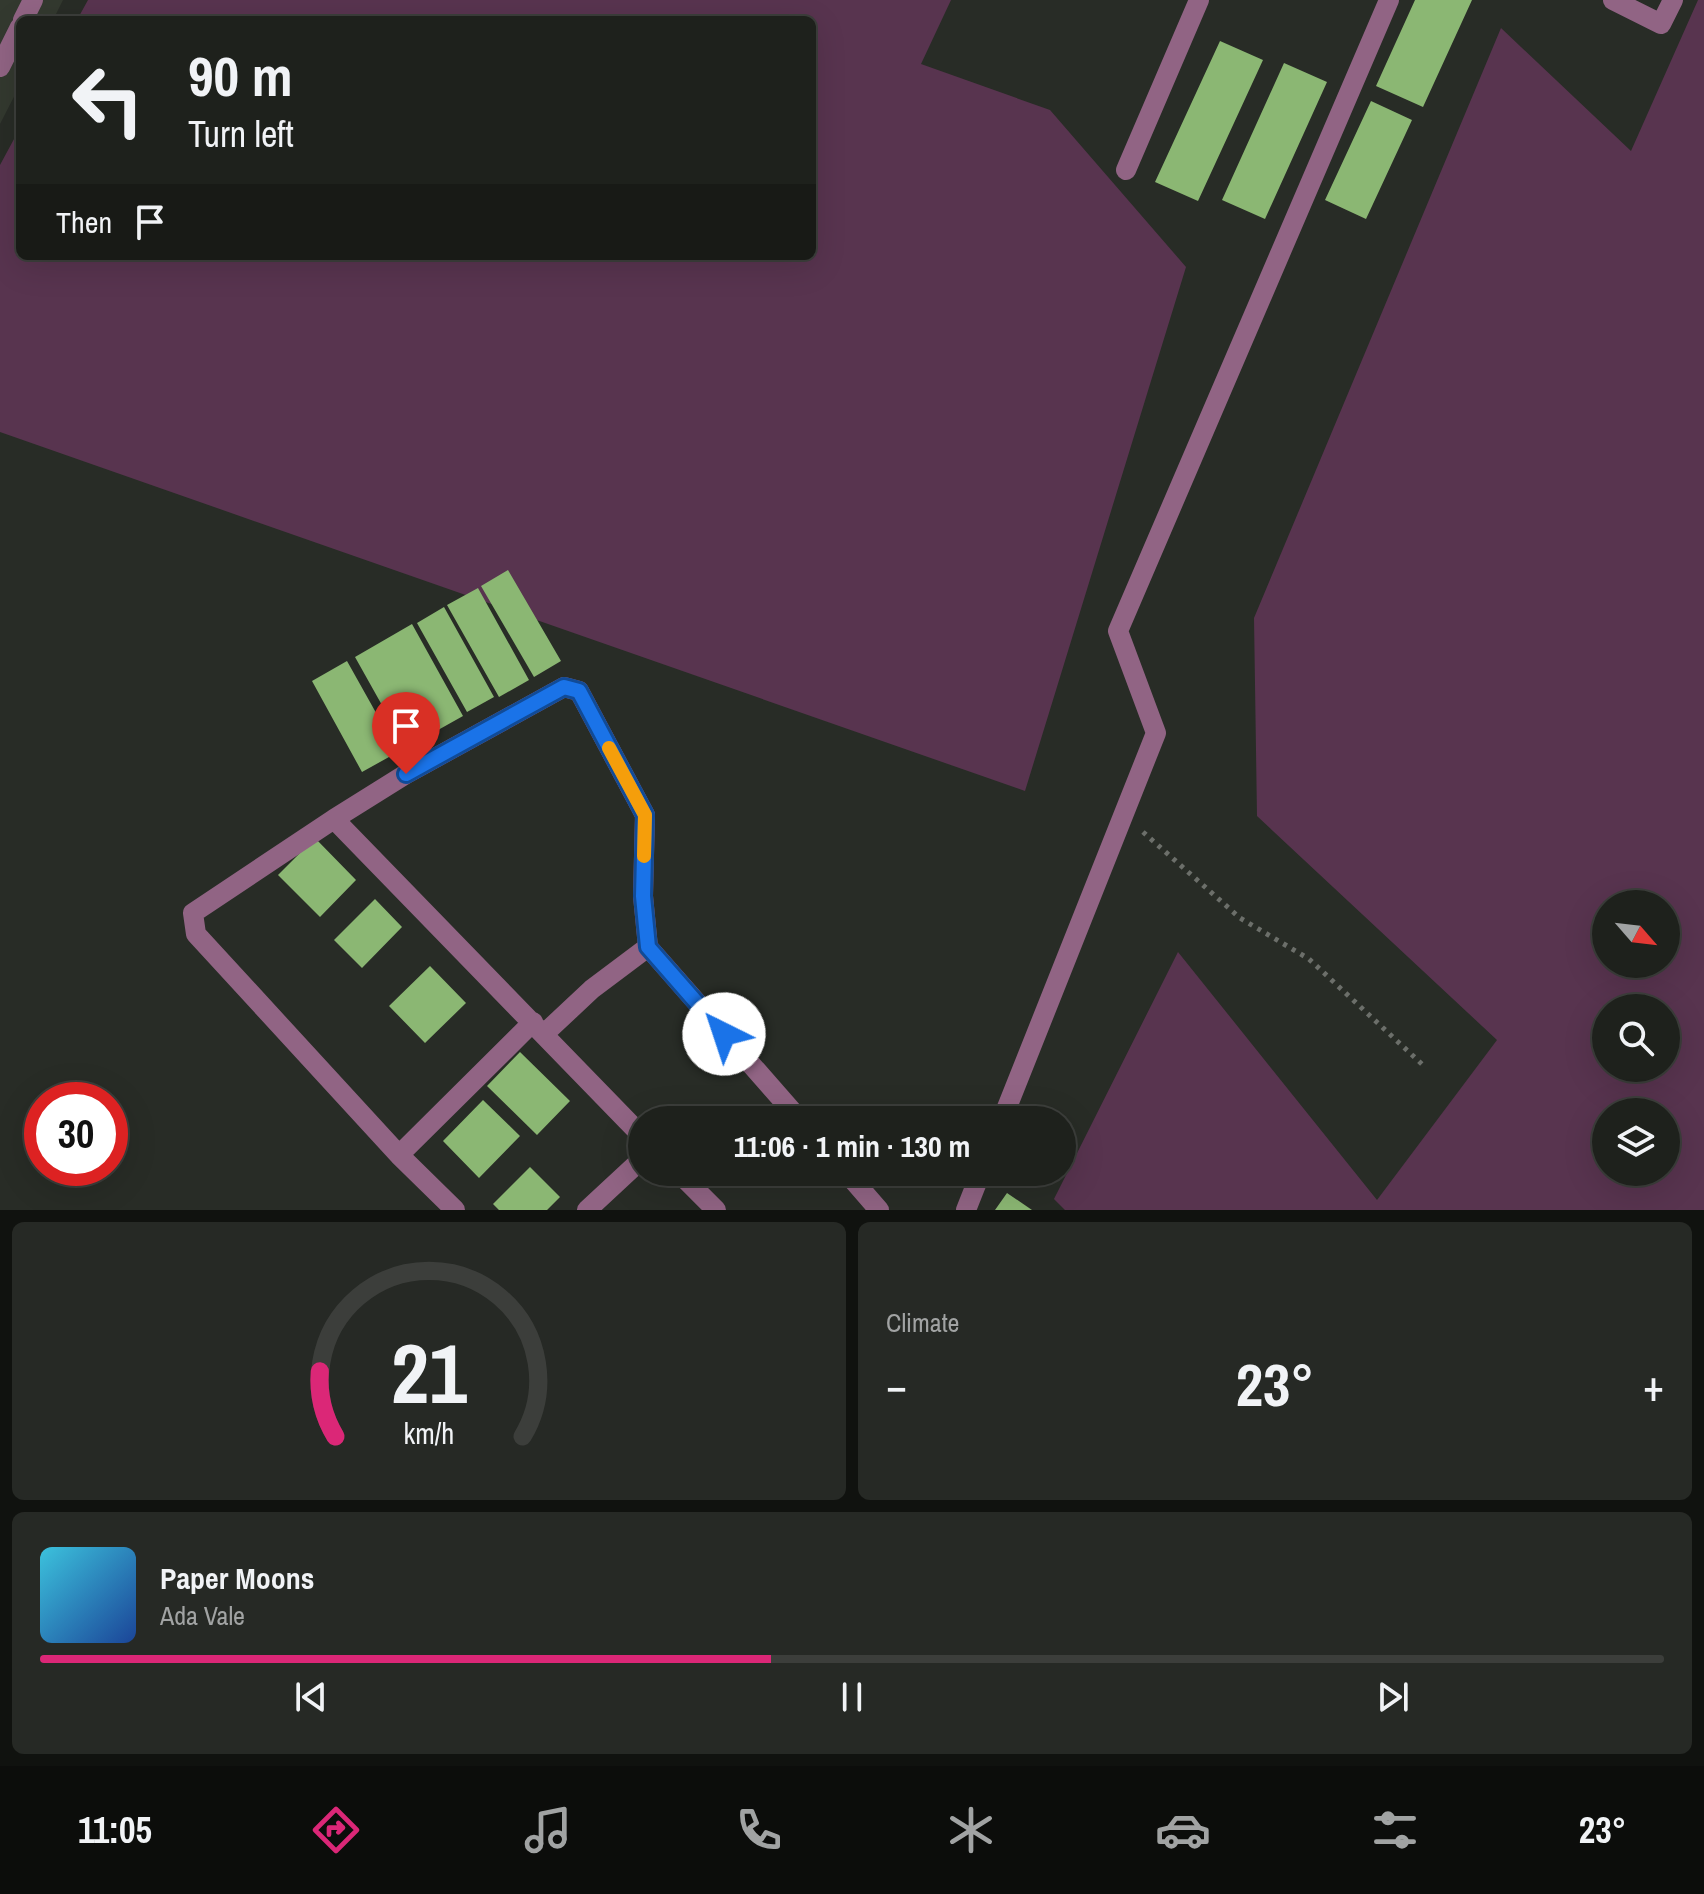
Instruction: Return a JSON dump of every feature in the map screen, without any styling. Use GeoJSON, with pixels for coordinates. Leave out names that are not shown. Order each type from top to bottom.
{"type":"FeatureCollection","features":[{"type":"Feature","properties":{"kind":"street"},"geometry":{"type":"LineString","coordinates":[[1126,170],[1199,0]]}},
{"type":"Feature","properties":{"kind":"street"},"geometry":{"type":"LineString","coordinates":[[1008,1106],[1156,733],[1118,631],[1389,0]]}},
{"type":"Feature","properties":{"kind":"street"},"geometry":{"type":"LineString","coordinates":[[1613,0],[1661,24],[1673,0]]}},
{"type":"Feature","properties":{"kind":"street"},"geometry":{"type":"LineString","coordinates":[[0,67],[16,35]]}},
{"type":"Feature","properties":{"kind":"street"},"geometry":{"type":"LineString","coordinates":[[455,1210],[399,1155],[196,934],[193,913],[406,774],[564,687],[579,691],[645,815],[643,896],[648,947],[788,1106]]}},
{"type":"Feature","properties":{"kind":"street"},"geometry":{"type":"LineString","coordinates":[[334,819],[628,1121]]}},
{"type":"Feature","properties":{"kind":"street"},"geometry":{"type":"LineString","coordinates":[[399,1155],[538,1028],[648,947]]}},
{"type":"Feature","properties":{"kind":"street"},"geometry":{"type":"LineString","coordinates":[[587,1210],[628,1172]]}},
{"type":"Feature","properties":{"kind":"street"},"geometry":{"type":"LineString","coordinates":[[692,1186],[716,1210]]}},
{"type":"Feature","properties":{"kind":"street"},"geometry":{"type":"LineString","coordinates":[[858,1186],[879,1210]]}},
{"type":"Feature","properties":{"kind":"street"},"geometry":{"type":"LineString","coordinates":[[966,1210],[975,1186]]}},
{"type":"Feature","properties":{"kind":"path"},"geometry":{"type":"LineString","coordinates":[[1124,816],[1240,918],[1309,959],[1425,1067]]}},
{"type":"Feature","properties":{"kind":"shaded area"},"geometry":{"type":"Polygon","coordinates":[[[0,0],[63,0],[55,16],[16,16],[16,93],[0,124],[0,0]]]}},
{"type":"Feature","properties":{"kind":"shaded area"},"geometry":{"type":"Polygon","coordinates":[[[88,0],[951,0],[921,64],[1050,110],[1186,267],[1025,791],[0,432],[0,165],[16,135],[16,260],[816,260],[816,16],[79,16],[88,0]]]}},
{"type":"Feature","properties":{"kind":"shaded area"},"geometry":{"type":"Polygon","coordinates":[[[1698,0],[1704,0],[1704,1210],[1065,1210],[1054,1199],[1061,1186],[1076,1186],[1076,1155],[1178,952],[1377,1200],[1497,1040],[1257,816],[1254,618],[1501,28],[1631,151],[1698,0]]]}},
{"type":"Feature","properties":{"kind":"building"},"geometry":{"type":"Polygon","coordinates":[[[1415,0],[1472,0],[1423,107],[1376,86],[1415,0]]]}},
{"type":"Feature","properties":{"kind":"building"},"geometry":{"type":"Polygon","coordinates":[[[1220,41],[1263,60],[1198,201],[1155,182],[1220,41]]]}},
{"type":"Feature","properties":{"kind":"building"},"geometry":{"type":"Polygon","coordinates":[[[1284,63],[1327,82],[1265,219],[1222,200],[1284,63]]]}},
{"type":"Feature","properties":{"kind":"building"},"geometry":{"type":"Polygon","coordinates":[[[1371,101],[1412,120],[1366,219],[1325,200],[1371,101]]]}},
{"type":"Feature","properties":{"kind":"building"},"geometry":{"type":"Polygon","coordinates":[[[508,570],[561,661],[534,677],[481,586],[508,570]]]}},
{"type":"Feature","properties":{"kind":"building"},"geometry":{"type":"Polygon","coordinates":[[[478,588],[529,680],[499,697],[447,605],[478,588]]]}},
{"type":"Feature","properties":{"kind":"building"},"geometry":{"type":"Polygon","coordinates":[[[444,607],[494,697],[467,712],[417,623],[444,607]]]}},
{"type":"Feature","properties":{"kind":"building"},"geometry":{"type":"Polygon","coordinates":[[[412,624],[463,716],[406,748],[355,657],[412,624]]]}},
{"type":"Feature","properties":{"kind":"building"},"geometry":{"type":"Polygon","coordinates":[[[347,661],[398,752],[362,772],[312,681],[347,661]]]}},
{"type":"Feature","properties":{"kind":"building"},"geometry":{"type":"Polygon","coordinates":[[[315,838],[356,880],[320,917],[278,875],[315,838]]]}},
{"type":"Feature","properties":{"kind":"building"},"geometry":{"type":"Polygon","coordinates":[[[375,899],[402,927],[362,968],[334,940],[375,899]]]}},
{"type":"Feature","properties":{"kind":"building"},"geometry":{"type":"Polygon","coordinates":[[[430,966],[466,1003],[425,1043],[389,1006],[430,966]]]}},
{"type":"Feature","properties":{"kind":"building"},"geometry":{"type":"Polygon","coordinates":[[[520,1052],[570,1101],[537,1135],[487,1086],[520,1052]]]}},
{"type":"Feature","properties":{"kind":"building"},"geometry":{"type":"Polygon","coordinates":[[[483,1100],[520,1136],[479,1178],[443,1141],[483,1100]]]}},
{"type":"Feature","properties":{"kind":"building"},"geometry":{"type":"Polygon","coordinates":[[[530,1167],[560,1197],[547,1210],[499,1210],[493,1204],[530,1167]]]}},
{"type":"Feature","properties":{"kind":"building"},"geometry":{"type":"Polygon","coordinates":[[[1007,1193],[1032,1210],[995,1210],[1007,1193]]]}},
{"type":"Feature","properties":{"kind":"slow traffic"},"geometry":{"type":"LineString","coordinates":[[609,748],[645,815],[644,856]]}},
{"type":"Feature","properties":{"kind":"route"},"geometry":{"type":"LineString","coordinates":[[406,774],[564,687],[579,691],[645,815],[643,896],[648,947],[724,1034]]}}]}
